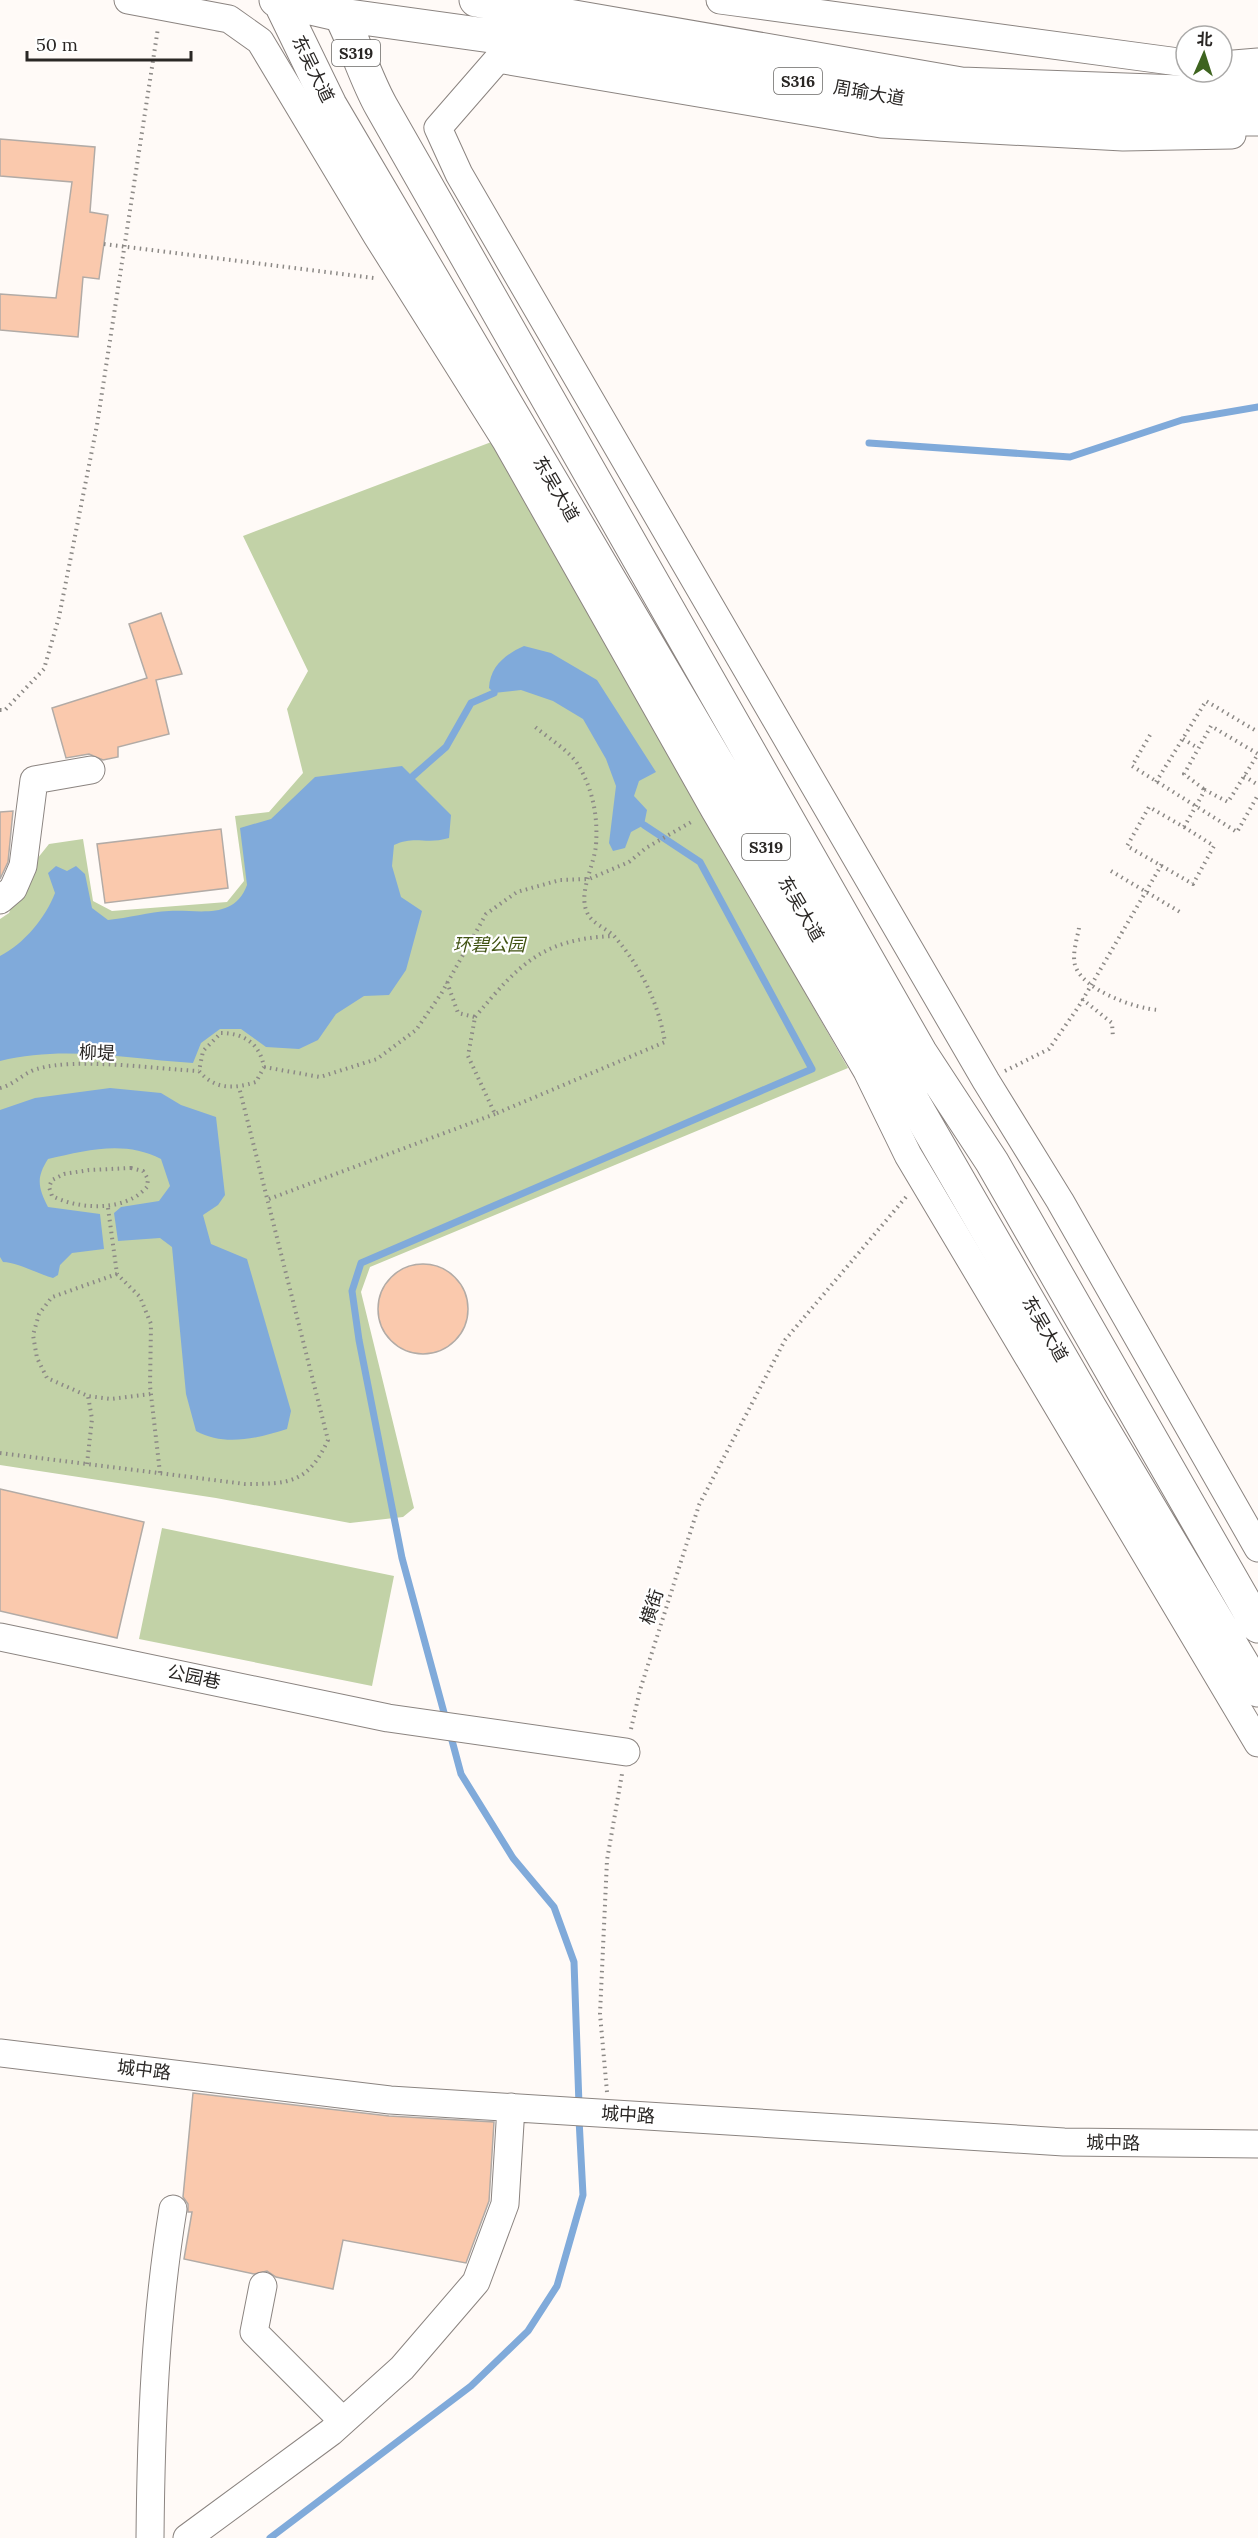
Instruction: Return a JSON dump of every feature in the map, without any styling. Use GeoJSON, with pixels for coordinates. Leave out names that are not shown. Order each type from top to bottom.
{"type":"FeatureCollection","features":[{"type":"Feature","properties":{"kind":"main road","name":"S316"},"geometry":{"type":"LineString","coordinates":[[278,0],[336,7]]}},
{"type":"Feature","properties":{"kind":"main road","name":"东吴大道"},"geometry":{"type":"LineString","coordinates":[[278,0],[330,105],[722,771],[1090,1408],[1258,1690]]}},
{"type":"Feature","properties":{"kind":"main road","name":"周瑜大道"},"geometry":{"type":"LineString","coordinates":[[476,0],[961,84],[1208,93],[1258,87]]}},
{"type":"Feature","properties":{"kind":"main road","name":"周瑜大道"},"geometry":{"type":"LineString","coordinates":[[336,7],[968,109],[1121,119],[1258,119]]}},
{"type":"Feature","properties":{"kind":"main road","name":"东吴大道"},"geometry":{"type":"LineString","coordinates":[[336,7],[370,86],[387,117],[920,1052],[992,1162],[1258,1626]]}},
{"type":"Feature","properties":{"kind":"street"},"geometry":{"type":"LineString","coordinates":[[128,0],[229,19],[260,41],[406,282],[506,441],[714,809],[867,1071],[908,1155],[1258,1743]]}},
{"type":"Feature","properties":{"kind":"street"},"geometry":{"type":"LineString","coordinates":[[720,0],[1174,61]]}},
{"type":"Feature","properties":{"kind":"street"},"geometry":{"type":"LineString","coordinates":[[1258,134],[1123,137],[881,124],[498,59],[438,128],[459,174],[986,1081],[1060,1201],[1258,1548]]}},
{"type":"Feature","properties":{"kind":"street"},"geometry":{"type":"LineString","coordinates":[[1234,65],[1258,62]]}},
{"type":"Feature","properties":{"kind":"street"},"geometry":{"type":"LineString","coordinates":[[0,900],[13,889],[23,866],[34,780],[91,770]]}},
{"type":"Feature","properties":{"kind":"street","name":"公园巷"},"geometry":{"type":"LineString","coordinates":[[0,1637],[388,1718],[626,1752]]}},
{"type":"Feature","properties":{"kind":"street","name":"城中路"},"geometry":{"type":"LineString","coordinates":[[0,2054],[390,2100],[1064,2142],[1258,2144]]}},
{"type":"Feature","properties":{"kind":"street"},"geometry":{"type":"LineString","coordinates":[[187,2538],[343,2421],[402,2368],[476,2282],[506,2204],[511,2107]]}},
{"type":"Feature","properties":{"kind":"street"},"geometry":{"type":"LineString","coordinates":[[150,2538],[151,2440],[161,2285],[173,2209]]}},
{"type":"Feature","properties":{"kind":"street"},"geometry":{"type":"LineString","coordinates":[[263,2286],[254,2332],[343,2421]]}},
{"type":"Feature","properties":{"kind":"path"},"geometry":{"type":"LineString","coordinates":[[0,710],[5,710],[44,669],[59,617],[97,425],[162,7]]}},
{"type":"Feature","properties":{"kind":"path"},"geometry":{"type":"LineString","coordinates":[[104,244],[406,282]]}},
{"type":"Feature","properties":{"kind":"path"},"geometry":{"type":"LineString","coordinates":[[1156,782],[1206,701],[1258,732]]}},
{"type":"Feature","properties":{"kind":"path"},"geometry":{"type":"LineString","coordinates":[[269,1199],[495,1114],[665,1042],[661,1017],[652,991],[613,936],[589,917],[583,898],[596,845],[595,801],[578,764],[534,726]]}},
{"type":"Feature","properties":{"kind":"path"},"geometry":{"type":"LineString","coordinates":[[1211,726],[1258,754],[1244,776],[1228,802],[1205,790],[1184,774],[1211,726]]}},
{"type":"Feature","properties":{"kind":"path"},"geometry":{"type":"LineString","coordinates":[[1150,735],[1132,766],[1195,808],[1237,832],[1258,795]]}},
{"type":"Feature","properties":{"kind":"path"},"geometry":{"type":"LineString","coordinates":[[1183,739],[1198,748]]}},
{"type":"Feature","properties":{"kind":"path"},"geometry":{"type":"LineString","coordinates":[[1244,776],[1258,784]]}},
{"type":"Feature","properties":{"kind":"path"},"geometry":{"type":"LineString","coordinates":[[1184,827],[1205,790]]}},
{"type":"Feature","properties":{"kind":"path"},"geometry":{"type":"LineString","coordinates":[[1149,807],[1184,827],[1214,846],[1193,884],[1162,864],[1127,846],[1149,807]]}},
{"type":"Feature","properties":{"kind":"path"},"geometry":{"type":"LineString","coordinates":[[264,1068],[320,1077],[377,1059],[417,1030],[486,914],[517,892],[560,880],[589,879],[629,862],[677,830]]}},
{"type":"Feature","properties":{"kind":"path"},"geometry":{"type":"LineString","coordinates":[[986,1081],[1049,1049],[1092,983],[1162,864]]}},
{"type":"Feature","properties":{"kind":"path"},"geometry":{"type":"LineString","coordinates":[[1111,871],[1180,912]]}},
{"type":"Feature","properties":{"kind":"path"},"geometry":{"type":"LineString","coordinates":[[1079,928],[1075,965],[1082,977],[1132,1007],[1159,1010]]}},
{"type":"Feature","properties":{"kind":"path"},"geometry":{"type":"LineString","coordinates":[[495,1114],[468,1056],[475,1017],[516,969],[553,946],[586,937],[613,936]]}},
{"type":"Feature","properties":{"kind":"path"},"geometry":{"type":"LineString","coordinates":[[447,982],[458,1013],[475,1017]]}},
{"type":"Feature","properties":{"kind":"path"},"geometry":{"type":"LineString","coordinates":[[1082,999],[1112,1023],[1113,1038]]}},
{"type":"Feature","properties":{"kind":"path"},"geometry":{"type":"LineString","coordinates":[[221,1033],[236,1033],[248,1039],[262,1055],[264,1068],[255,1082],[239,1087],[224,1087],[208,1081],[200,1071],[203,1051],[221,1033]]}},
{"type":"Feature","properties":{"kind":"path","name":"柳堤"},"geometry":{"type":"LineString","coordinates":[[0,1088],[10,1085],[37,1069],[80,1064],[200,1071]]}},
{"type":"Feature","properties":{"kind":"path"},"geometry":{"type":"LineString","coordinates":[[0,1453],[245,1484],[275,1484],[304,1476],[320,1458],[328,1440],[239,1087]]}},
{"type":"Feature","properties":{"kind":"path"},"geometry":{"type":"LineString","coordinates":[[131,1168],[143,1171],[148,1179],[143,1191],[108,1208],[62,1201],[52,1196],[49,1187],[52,1180],[64,1174],[131,1168]]}},
{"type":"Feature","properties":{"kind":"path","name":"横街"},"geometry":{"type":"LineString","coordinates":[[602,2113],[600,2014],[606,1860],[640,1689],[699,1505],[785,1340],[923,1178]]}},
{"type":"Feature","properties":{"kind":"path"},"geometry":{"type":"LineString","coordinates":[[108,1208],[117,1274],[140,1297],[151,1324],[151,1394],[160,1473]]}},
{"type":"Feature","properties":{"kind":"path"},"geometry":{"type":"LineString","coordinates":[[117,1274],[52,1297],[39,1314],[33,1335],[37,1358],[48,1378],[88,1396],[111,1399],[151,1394]]}},
{"type":"Feature","properties":{"kind":"path"},"geometry":{"type":"LineString","coordinates":[[87,1464],[92,1419],[88,1396]]}},
{"type":"Feature","properties":{"kind":"green space","name":"环碧公园"},"geometry":{"type":"Polygon","coordinates":[[[494,441],[509,473],[848,1068],[370,1267],[361,1292],[414,1508],[403,1517],[350,1523],[216,1498],[0,1465],[0,919],[9,913],[25,874],[49,844],[83,839],[93,901],[112,911],[227,902],[244,881],[235,816],[269,812],[303,773],[287,709],[308,671],[243,536],[494,441]]]}},
{"type":"Feature","properties":{"kind":"green space"},"geometry":{"type":"Polygon","coordinates":[[[162,1528],[394,1576],[372,1686],[139,1639],[162,1528]]]}},
{"type":"Feature","properties":{"kind":"water"},"geometry":{"type":"Polygon","coordinates":[[[524,646],[551,653],[597,680],[656,772],[639,781],[634,796],[647,810],[644,825],[631,832],[625,848],[613,851],[609,843],[616,786],[606,759],[583,719],[553,701],[521,690],[494,693],[489,688],[492,673],[500,662],[524,646]]]}},
{"type":"Feature","properties":{"kind":"water"},"geometry":{"type":"Polygon","coordinates":[[[402,766],[451,815],[449,838],[433,841],[408,841],[394,845],[392,866],[401,897],[422,911],[406,970],[389,995],[364,996],[336,1014],[318,1040],[299,1049],[266,1047],[241,1029],[220,1029],[201,1043],[193,1063],[96,1054],[48,1054],[0,1061],[0,956],[26,937],[46,911],[55,893],[48,873],[56,866],[67,871],[76,866],[85,874],[92,908],[108,920],[161,912],[224,909],[241,896],[247,885],[240,828],[271,819],[315,777],[402,766]]]}},
{"type":"Feature","properties":{"kind":"water"},"geometry":{"type":"Polygon","coordinates":[[[110,1088],[161,1093],[181,1105],[216,1117],[225,1195],[218,1205],[203,1215],[211,1244],[247,1259],[291,1411],[287,1429],[253,1438],[230,1440],[218,1439],[196,1431],[186,1394],[172,1247],[160,1238],[118,1241],[114,1213],[121,1207],[159,1201],[170,1186],[161,1159],[134,1150],[106,1148],[48,1159],[40,1177],[40,1183],[48,1207],[100,1214],[104,1249],[72,1253],[60,1265],[58,1275],[53,1278],[3,1262],[0,1257],[0,1110],[35,1098],[110,1088]]]}},
{"type":"Feature","properties":{"kind":"building"},"geometry":{"type":"Polygon","coordinates":[[[0,139],[95,147],[90,212],[108,215],[99,279],[83,277],[78,337],[0,330],[0,294],[56,298],[72,182],[0,176],[0,139]]]}},
{"type":"Feature","properties":{"kind":"building"},"geometry":{"type":"Polygon","coordinates":[[[161,613],[182,674],[156,680],[169,734],[118,747],[118,757],[103,760],[89,754],[66,758],[52,708],[147,678],[129,624],[161,613]]]}},
{"type":"Feature","properties":{"kind":"building"},"geometry":{"type":"Polygon","coordinates":[[[13,811],[8,862],[0,879],[0,812],[13,811]]]}},
{"type":"Feature","properties":{"kind":"building"},"geometry":{"type":"Polygon","coordinates":[[[221,829],[228,888],[105,903],[97,844],[221,829]]]}},
{"type":"Feature","properties":{"kind":"building"},"geometry":{"type":"Polygon","coordinates":[[[414,1264],[432,1264],[448,1271],[461,1284],[468,1300],[468,1318],[461,1334],[448,1347],[432,1354],[414,1354],[398,1347],[385,1334],[378,1318],[378,1300],[385,1284],[398,1271],[414,1264]]]}},
{"type":"Feature","properties":{"kind":"building"},"geometry":{"type":"Polygon","coordinates":[[[0,1489],[144,1522],[117,1638],[0,1611],[0,1489]]]}},
{"type":"Feature","properties":{"kind":"building"},"geometry":{"type":"Polygon","coordinates":[[[193,2093],[389,2116],[494,2122],[489,2201],[466,2263],[343,2240],[333,2289],[276,2277],[267,2271],[254,2274],[184,2259],[192,2212],[188,2212],[188,2204],[183,2197],[193,2093]]]}},
{"type":"Feature","properties":{"kind":"waterway"},"geometry":{"type":"LineString","coordinates":[[869,443],[1070,457],[1182,420],[1258,407]]}},
{"type":"Feature","properties":{"kind":"waterway"},"geometry":{"type":"LineString","coordinates":[[413,776],[446,747],[471,703],[494,693]]}},
{"type":"Feature","properties":{"kind":"waterway"},"geometry":{"type":"LineString","coordinates":[[446,1720],[402,1558],[359,1340],[352,1291],[361,1263],[812,1069],[700,862],[644,825]]}},
{"type":"Feature","properties":{"kind":"waterway"},"geometry":{"type":"LineString","coordinates":[[450,1733],[461,1774],[513,1858],[554,1907],[574,1962],[579,2105]]}},
{"type":"Feature","properties":{"kind":"waterway"},"geometry":{"type":"LineString","coordinates":[[270,2538],[471,2386],[528,2331],[557,2286],[583,2195],[579,2119]]}}]}
